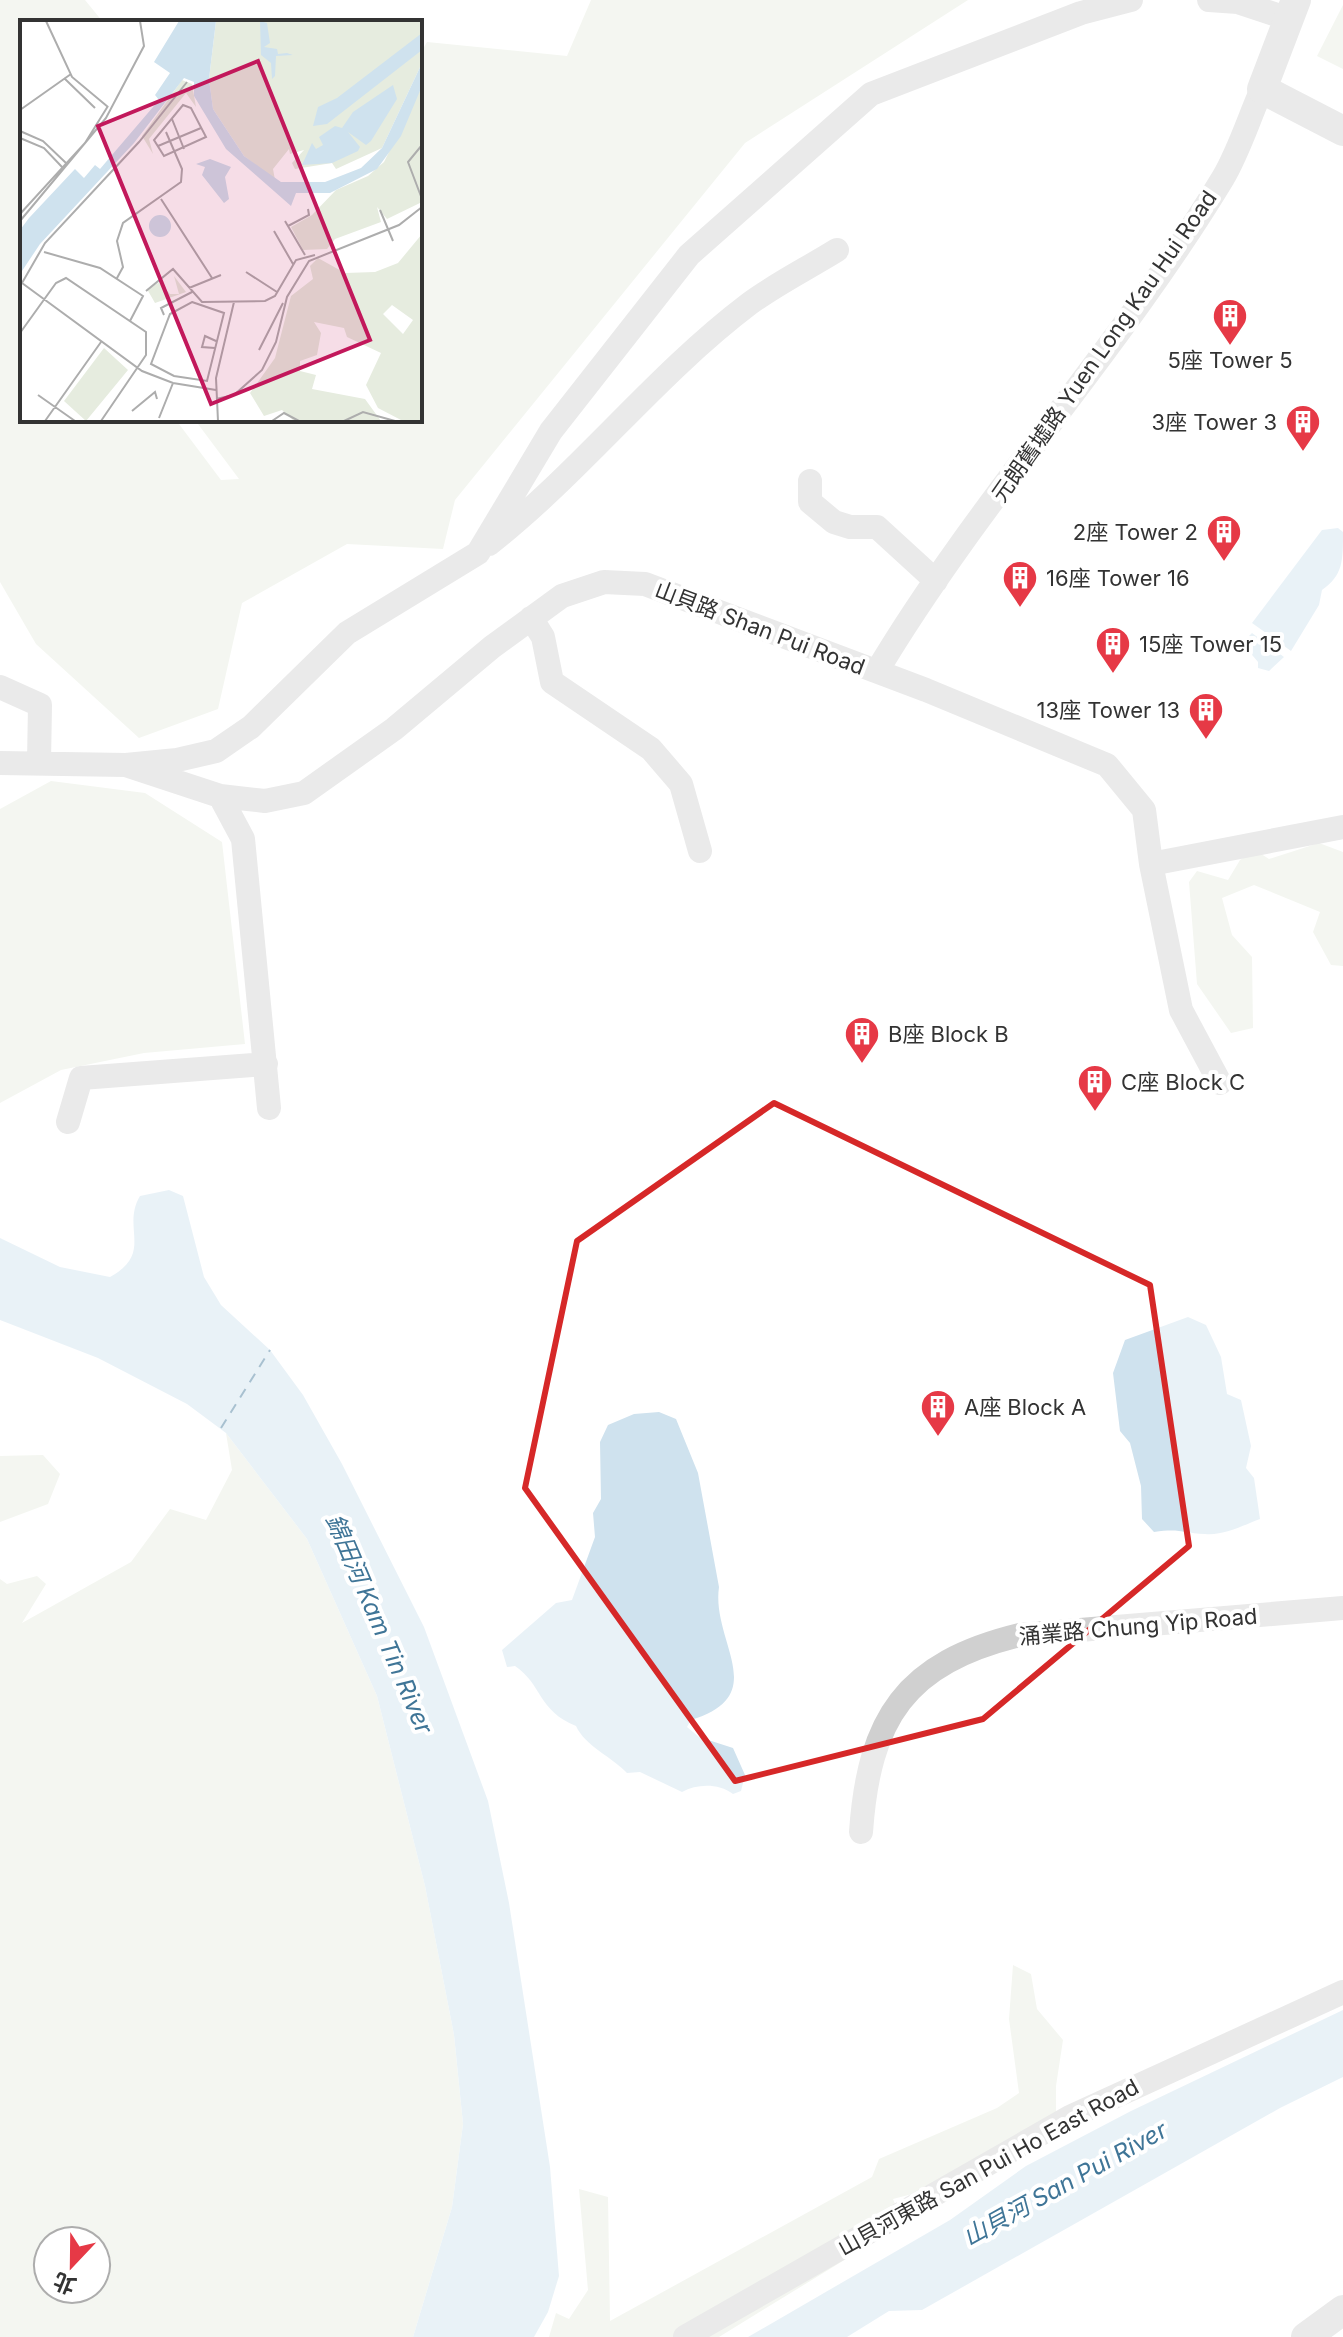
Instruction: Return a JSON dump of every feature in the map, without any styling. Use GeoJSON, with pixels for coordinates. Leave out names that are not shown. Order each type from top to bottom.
{"type":"FeatureCollection","features":[{"type":"Feature","properties":{"kind":"street"},"geometry":{"type":"LineString","coordinates":[[478,553],[551,431],[689,255],[871,94],[1081,13],[1131,0]]}},
{"type":"Feature","properties":{"kind":"street"},"geometry":{"type":"LineString","coordinates":[[1209,0],[1238,1],[1292,10]]}},
{"type":"Feature","properties":{"kind":"street","name":"元朗舊墟路 Yuen Long Kau Hui Road"},"geometry":{"type":"LineString","coordinates":[[877,671],[936,581],[1080,386],[1224,176],[1292,10]]}},
{"type":"Feature","properties":{"kind":"street"},"geometry":{"type":"LineString","coordinates":[[1262,89],[1343,131]]}},
{"type":"Feature","properties":{"kind":"street"},"geometry":{"type":"LineString","coordinates":[[0,763],[126,765],[177,760],[216,751],[251,727],[347,633],[478,553],[535,508],[672,370],[750,303],[837,250]]}},
{"type":"Feature","properties":{"kind":"street"},"geometry":{"type":"LineString","coordinates":[[810,481],[810,502],[834,522],[850,527],[877,527],[936,581]]}},
{"type":"Feature","properties":{"kind":"street","name":"山貝路 Shan Pui Road"},"geometry":{"type":"LineString","coordinates":[[126,765],[220,796],[265,801],[304,793],[394,729],[562,596],[604,582],[645,584],[877,671],[1107,765],[1144,810],[1151,864],[1181,1010],[1220,1083]]}},
{"type":"Feature","properties":{"kind":"street"},"geometry":{"type":"LineString","coordinates":[[531,618],[543,637],[552,682],[651,749],[681,784],[700,851]]}},
{"type":"Feature","properties":{"kind":"street"},"geometry":{"type":"LineString","coordinates":[[0,687],[40,705],[39,762]]}},
{"type":"Feature","properties":{"kind":"street"},"geometry":{"type":"LineString","coordinates":[[220,796],[243,839],[269,1108]]}},
{"type":"Feature","properties":{"kind":"street"},"geometry":{"type":"LineString","coordinates":[[1151,864],[1343,827]]}},
{"type":"Feature","properties":{"kind":"street"},"geometry":{"type":"LineString","coordinates":[[68,1122],[81,1078],[266,1064]]}},
{"type":"Feature","properties":{"kind":"street","name":"涌業路 Chung Yip Road"},"geometry":{"type":"LineString","coordinates":[[861,1832],[870,1759],[887,1720],[910,1690],[926,1676],[970,1650],[1020,1635],[1343,1608]]}},
{"type":"Feature","properties":{"kind":"street","name":"山貝河東路 San Pui Ho East Road"},"geometry":{"type":"LineString","coordinates":[[685,2337],[1070,2117],[1343,1992]]}},
{"type":"Feature","properties":{"kind":"street"},"geometry":{"type":"LineString","coordinates":[[1306,2337],[1343,2310]]}},
{"type":"Feature","properties":{"kind":"highlighted area"},"geometry":{"type":"Polygon","coordinates":[[[774,1103],[1150,1285],[1189,1546],[983,1719],[735,1781],[525,1488],[577,1241],[774,1103]]]}},
{"type":"Feature","properties":{"kind":"shaded area"},"geometry":{"type":"Polygon","coordinates":[[[0,0],[85,0],[101,20],[20,20],[20,422],[178,422],[221,480],[239,479],[196,422],[422,422],[422,51],[427,42],[567,56],[591,0],[968,0],[745,143],[455,500],[443,549],[347,544],[242,603],[218,709],[139,738],[36,644],[0,582],[0,0]]]}},
{"type":"Feature","properties":{"kind":"shaded area"},"geometry":{"type":"Polygon","coordinates":[[[1343,5],[1343,69],[1317,56],[1343,5]]]}},
{"type":"Feature","properties":{"kind":"shaded area"},"geometry":{"type":"Polygon","coordinates":[[[51,781],[145,793],[222,842],[245,1044],[144,1053],[61,1070],[0,1103],[0,809],[51,781]]]}},
{"type":"Feature","properties":{"kind":"shaded area"},"geometry":{"type":"Polygon","coordinates":[[[1319,843],[1343,852],[1343,966],[1331,965],[1313,932],[1320,912],[1254,885],[1222,898],[1232,935],[1252,957],[1253,1028],[1231,1033],[1197,984],[1189,882],[1197,871],[1228,880],[1240,860],[1255,850],[1269,859],[1319,843]]]}},
{"type":"Feature","properties":{"kind":"shaded area"},"geometry":{"type":"Polygon","coordinates":[[[226,1433],[307,1539],[377,1696],[425,1886],[454,2035],[463,2124],[452,2207],[413,2337],[0,2337],[0,1579],[7,1584],[37,1576],[46,1584],[22,1623],[131,1562],[170,1509],[206,1520],[232,1470],[226,1433]]]}},
{"type":"Feature","properties":{"kind":"shaded area"},"geometry":{"type":"Polygon","coordinates":[[[43,1455],[60,1474],[48,1504],[0,1522],[0,1456],[43,1455]]]}},
{"type":"Feature","properties":{"kind":"shaded area"},"geometry":{"type":"Polygon","coordinates":[[[1013,1965],[1031,1974],[1037,2009],[1063,2040],[1056,2086],[1056,2139],[989,2174],[893,2199],[903,2224],[719,2337],[549,2337],[556,2313],[569,2319],[588,2290],[579,2189],[608,2197],[610,2321],[872,2177],[879,2159],[997,2108],[1019,2093],[1009,2019],[1013,1965]]]}},
{"type":"Feature","properties":{"kind":"water"},"geometry":{"type":"Polygon","coordinates":[[[1338,528],[1343,532],[1343,552],[1338,573],[1322,590],[1319,605],[1291,651],[1252,623],[1322,530],[1338,528]]]}},
{"type":"Feature","properties":{"kind":"water"},"geometry":{"type":"Polygon","coordinates":[[[1252,633],[1284,657],[1269,671],[1258,668],[1258,662],[1242,643],[1252,633]]]}},
{"type":"Feature","properties":{"kind":"water","name":"錦田河 Kam Tin River"},"geometry":{"type":"Polygon","coordinates":[[[169,1190],[183,1196],[204,1277],[221,1305],[270,1350],[303,1395],[342,1464],[424,1627],[488,1801],[509,1903],[550,2167],[559,2276],[548,2312],[534,2337],[413,2337],[452,2207],[463,2124],[454,2035],[425,1886],[377,1696],[307,1539],[226,1433],[187,1404],[98,1358],[0,1320],[0,1238],[60,1267],[110,1277],[131,1259],[134,1249],[133,1219],[140,1196],[169,1190]]]}},
{"type":"Feature","properties":{"kind":"water"},"geometry":{"type":"Polygon","coordinates":[[[1188,1317],[1206,1325],[1221,1357],[1227,1394],[1241,1400],[1251,1446],[1246,1468],[1254,1478],[1260,1519],[1219,1533],[1154,1532],[1142,1519],[1141,1486],[1130,1443],[1120,1431],[1113,1373],[1125,1340],[1188,1317]]]}},
{"type":"Feature","properties":{"kind":"water"},"geometry":{"type":"Polygon","coordinates":[[[659,1412],[676,1419],[698,1473],[719,1587],[719,1607],[733,1665],[734,1681],[729,1696],[715,1709],[691,1720],[687,1727],[699,1737],[733,1748],[745,1775],[741,1791],[733,1794],[708,1786],[682,1792],[640,1772],[627,1773],[586,1740],[576,1726],[554,1713],[524,1673],[515,1666],[507,1667],[502,1650],[556,1603],[572,1600],[595,1537],[593,1513],[601,1499],[600,1442],[608,1425],[634,1414],[659,1412]]]}},
{"type":"Feature","properties":{"kind":"water","name":"山貝河 San Pui River"},"geometry":{"type":"Polygon","coordinates":[[[1343,2010],[1343,2077],[1280,2108],[922,2310],[889,2311],[847,2337],[748,2337],[950,2220],[1026,2166],[1131,2111],[1343,2010]]]}},
{"type":"Feature","properties":{"kind":"ferry route"},"geometry":{"type":"LineString","coordinates":[[221,1428],[270,1350]]}},
{"type":"Feature","properties":{"kind":"place","name":"5座 Tower 5"},"geometry":{"type":"Point","coordinates":[1230,347]}},
{"type":"Feature","properties":{"kind":"place","name":"3座 Tower 3"},"geometry":{"type":"Point","coordinates":[1303,453]}},
{"type":"Feature","properties":{"kind":"place","name":"2座 Tower 2"},"geometry":{"type":"Point","coordinates":[1224,563]}},
{"type":"Feature","properties":{"kind":"place","name":"16座 Tower 16"},"geometry":{"type":"Point","coordinates":[1020,609]}},
{"type":"Feature","properties":{"kind":"place","name":"15座 Tower 15"},"geometry":{"type":"Point","coordinates":[1113,675]}},
{"type":"Feature","properties":{"kind":"place","name":"13座 Tower 13"},"geometry":{"type":"Point","coordinates":[1206,741]}},
{"type":"Feature","properties":{"kind":"place","name":"B座 Block B"},"geometry":{"type":"Point","coordinates":[862,1065]}},
{"type":"Feature","properties":{"kind":"place","name":"C座 Block C"},"geometry":{"type":"Point","coordinates":[1095,1113]}},
{"type":"Feature","properties":{"kind":"place","name":"A座 Block A"},"geometry":{"type":"Point","coordinates":[938,1438]}}]}
